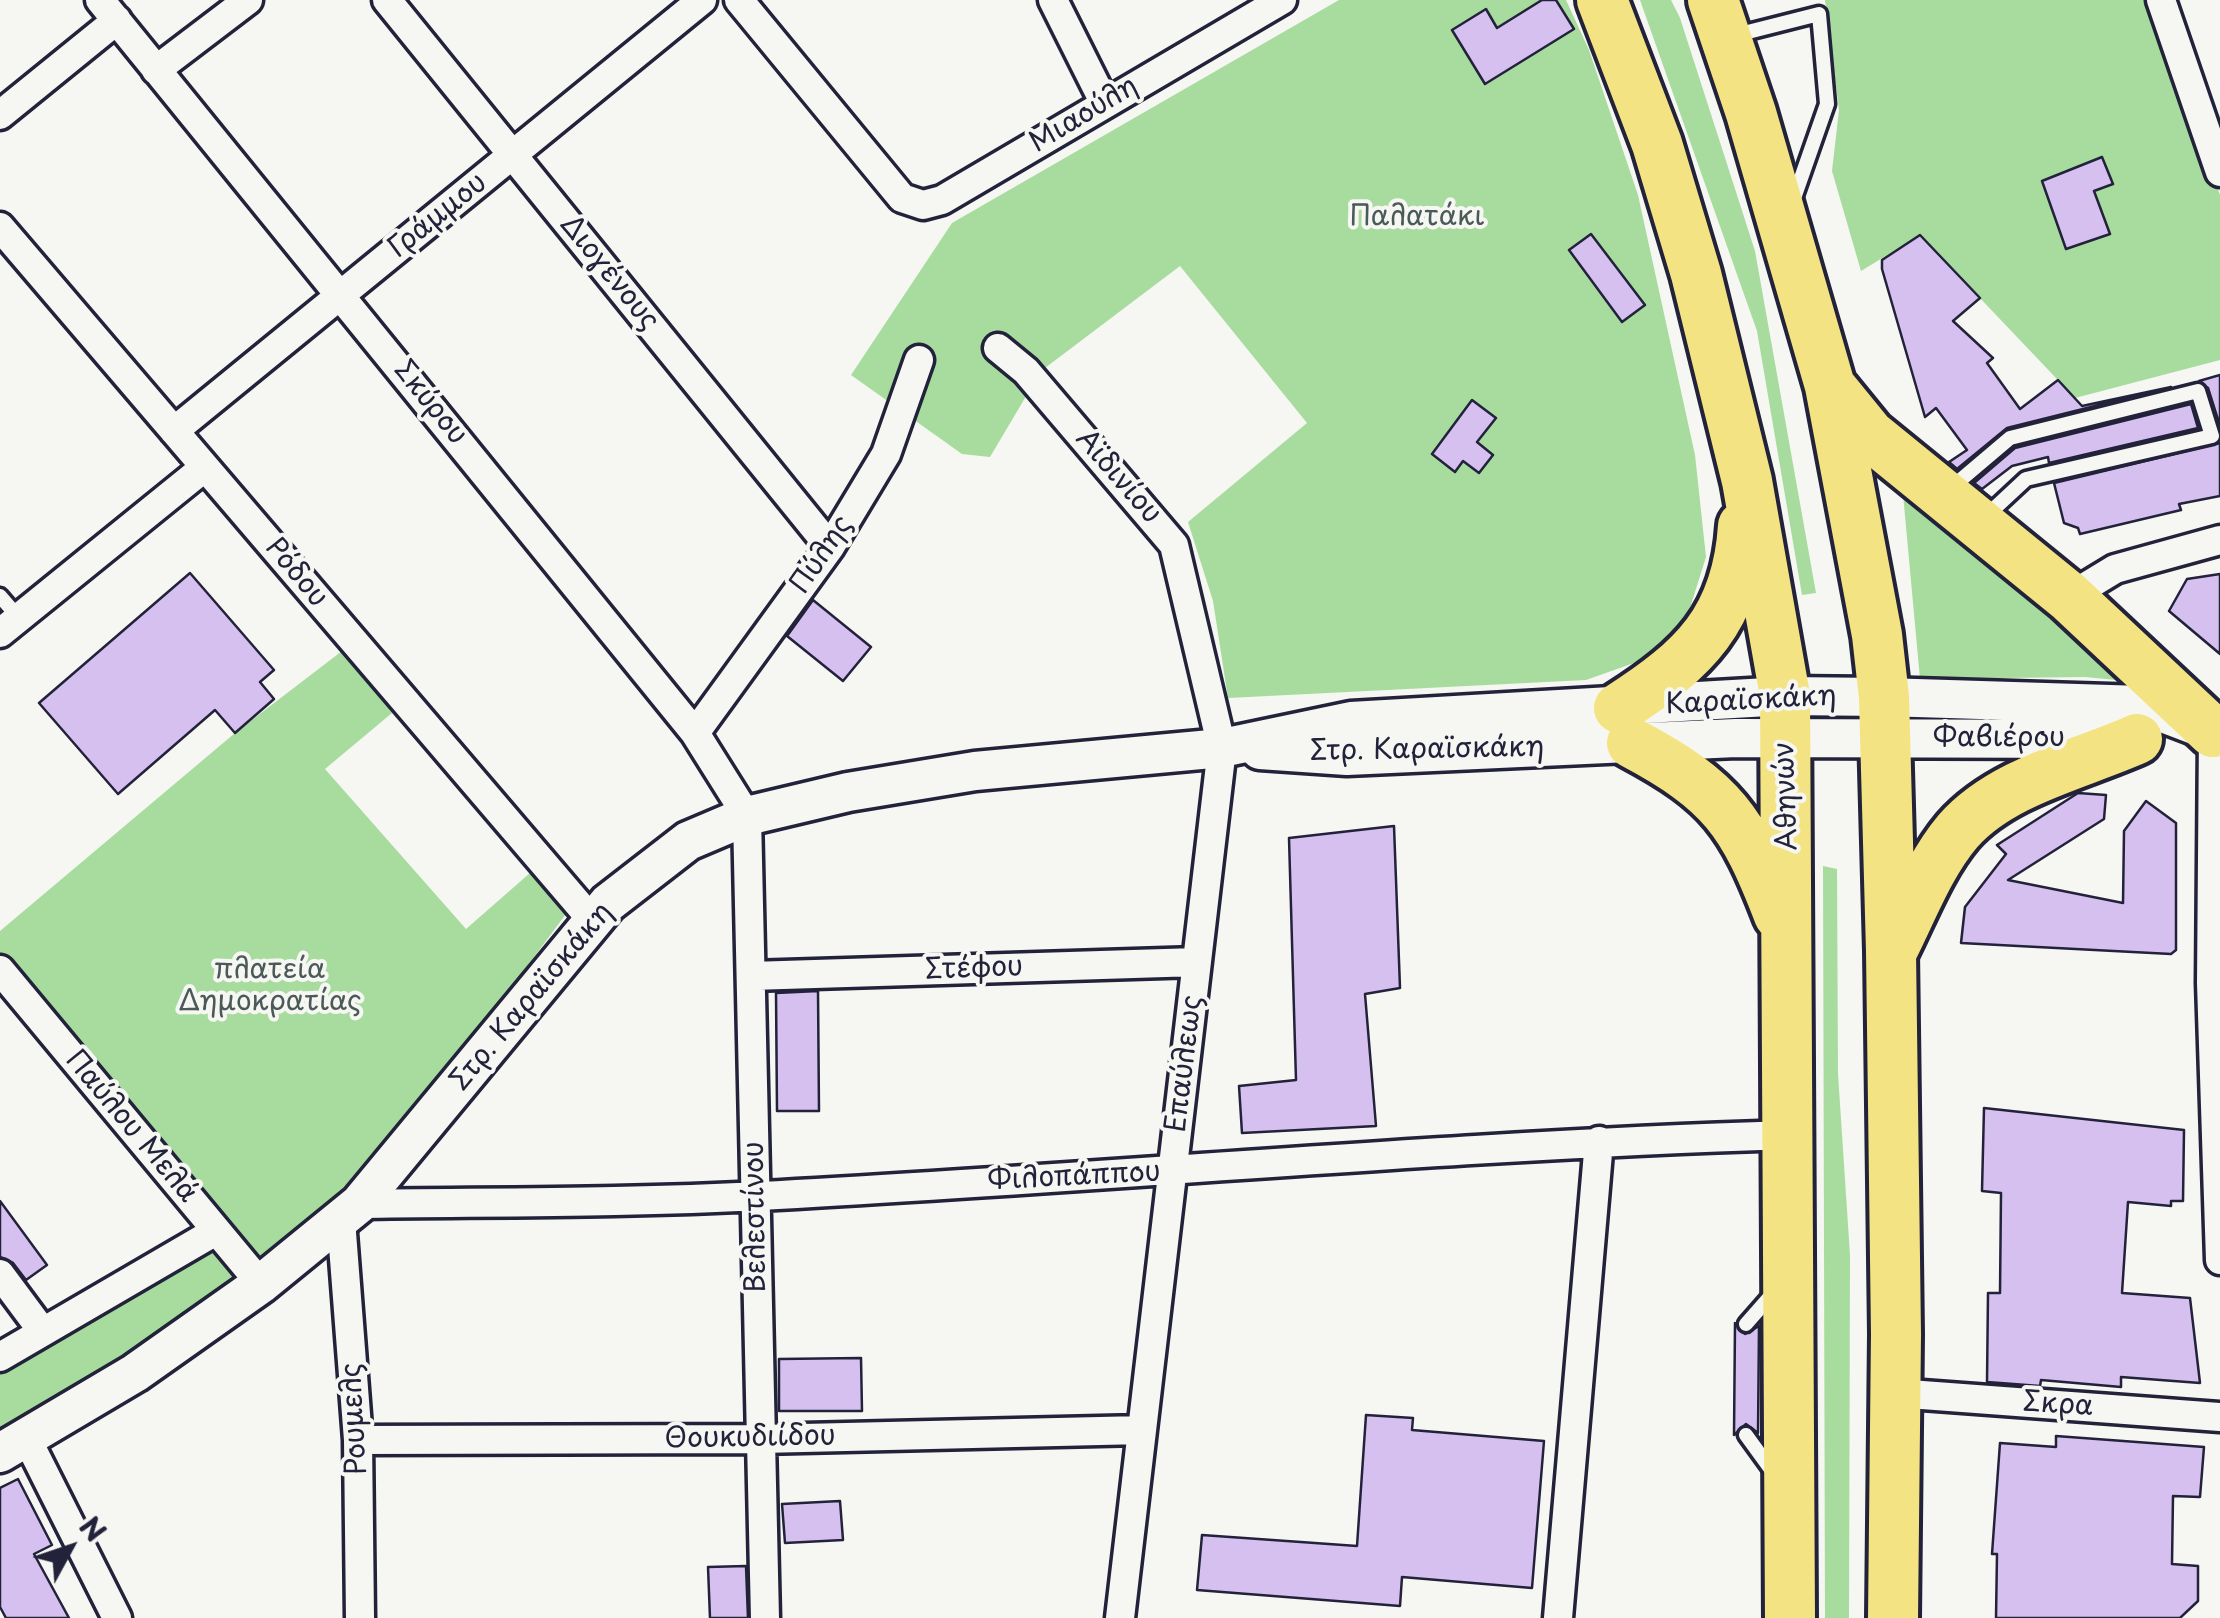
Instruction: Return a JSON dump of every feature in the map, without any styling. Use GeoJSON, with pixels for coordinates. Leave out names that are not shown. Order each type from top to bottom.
{"type":"FeatureCollection","features":[{"type":"Feature","properties":{"kind":"highway","name":"Αθηνών"},"geometry":{"type":"LineString","coordinates":[[1602,0],[1663,163],[1696,274],[1747,481],[1785,718],[1790,1618]]}},
{"type":"Feature","properties":{"kind":"highway"},"geometry":{"type":"LineString","coordinates":[[1720,19],[1785,224],[1830,386],[1877,635],[1884,717],[1891,952],[1893,1618]]}},
{"type":"Feature","properties":{"kind":"highway"},"geometry":{"type":"LineString","coordinates":[[1830,386],[1870,435],[2070,598],[2216,734]]}},
{"type":"Feature","properties":{"kind":"highway"},"geometry":{"type":"LineString","coordinates":[[1747,481],[1741,561],[1722,611],[1698,650],[1669,676],[1626,726],[1728,812],[1756,857],[1788,944]]}},
{"type":"Feature","properties":{"kind":"highway"},"geometry":{"type":"LineString","coordinates":[[1891,952],[1934,866],[1960,830],[2033,782],[2137,739]]}},
{"type":"Feature","properties":{"kind":"main road","name":"Φαβιέρου"},"geometry":{"type":"LineString","coordinates":[[1884,717],[2142,705],[2216,734]]}},
{"type":"Feature","properties":{"kind":"main road","name":"Καραϊσκάκη"},"geometry":{"type":"LineString","coordinates":[[1626,726],[1884,717]]}},
{"type":"Feature","properties":{"kind":"main road","name":"Φαβιέρου"},"geometry":{"type":"LineString","coordinates":[[1884,717],[2137,739],[2216,734]]}},
{"type":"Feature","properties":{"kind":"main road","name":"Στρ. Καραϊσκάκη"},"geometry":{"type":"LineString","coordinates":[[13,1446],[136,1372],[261,1284],[350,1212],[592,920],[666,855],[747,816],[848,792],[975,772],[1222,748],[1351,721],[1626,726]]}},
{"type":"Feature","properties":{"kind":"street"},"geometry":{"type":"LineString","coordinates":[[156,70],[248,0]]}},
{"type":"Feature","properties":{"kind":"street","name":"Διογένους"},"geometry":{"type":"LineString","coordinates":[[387,0],[830,547]]}},
{"type":"Feature","properties":{"kind":"street","name":"Γράμμου"},"geometry":{"type":"LineString","coordinates":[[174,431],[702,0]]}},
{"type":"Feature","properties":{"kind":"street","name":"Μιαούλη"},"geometry":{"type":"LineString","coordinates":[[739,0],[889,183],[912,204],[942,200],[1282,0]]}},
{"type":"Feature","properties":{"kind":"street"},"geometry":{"type":"LineString","coordinates":[[1053,0],[1104,102]]}},
{"type":"Feature","properties":{"kind":"street"},"geometry":{"type":"LineString","coordinates":[[2161,0],[2220,172]]}},
{"type":"Feature","properties":{"kind":"street"},"geometry":{"type":"LineString","coordinates":[[0,116],[109,10]]}},
{"type":"Feature","properties":{"kind":"street","name":"Σκύρου"},"geometry":{"type":"LineString","coordinates":[[109,10],[694,734],[747,816]]}},
{"type":"Feature","properties":{"kind":"street","name":"Ρόδου"},"geometry":{"type":"LineString","coordinates":[[0,227],[592,920]]}},
{"type":"Feature","properties":{"kind":"street","name":"Αϊδινίου"},"geometry":{"type":"LineString","coordinates":[[998,348],[1026,371],[1174,545],[1222,748]]}},
{"type":"Feature","properties":{"kind":"street","name":"Πύλης"},"geometry":{"type":"LineString","coordinates":[[694,734],[830,547],[886,454],[919,360]]}},
{"type":"Feature","properties":{"kind":"street"},"geometry":{"type":"LineString","coordinates":[[9,626],[205,466]]}},
{"type":"Feature","properties":{"kind":"street"},"geometry":{"type":"LineString","coordinates":[[2070,598],[2115,569],[2220,540]]}},
{"type":"Feature","properties":{"kind":"street"},"geometry":{"type":"LineString","coordinates":[[2216,734],[2211,983],[2220,1260]]}},
{"type":"Feature","properties":{"kind":"street","name":"Επαύλεως"},"geometry":{"type":"LineString","coordinates":[[1120,1618],[1222,748]]}},
{"type":"Feature","properties":{"kind":"street","name":"Βελεστίνου"},"geometry":{"type":"LineString","coordinates":[[747,816],[765,1618]]}},
{"type":"Feature","properties":{"kind":"street","name":"Στέφου"},"geometry":{"type":"LineString","coordinates":[[751,976],[1197,962]]}},
{"type":"Feature","properties":{"kind":"street","name":"Παύλου Μελά"},"geometry":{"type":"LineString","coordinates":[[0,970],[261,1284]]}},
{"type":"Feature","properties":{"kind":"street","name":"Φιλοπάππου"},"geometry":{"type":"LineString","coordinates":[[350,1212],[756,1196],[1599,1141],[1788,1135]]}},
{"type":"Feature","properties":{"kind":"street"},"geometry":{"type":"LineString","coordinates":[[1558,1618],[1599,1141]]}},
{"type":"Feature","properties":{"kind":"street","name":"Ρουμελς"},"geometry":{"type":"LineString","coordinates":[[350,1212],[360,1618]]}},
{"type":"Feature","properties":{"kind":"street"},"geometry":{"type":"LineString","coordinates":[[0,1356],[216,1231]]}},
{"type":"Feature","properties":{"kind":"street"},"geometry":{"type":"LineString","coordinates":[[0,1274],[43,1332]]}},
{"type":"Feature","properties":{"kind":"street","name":"Σκρα"},"geometry":{"type":"LineString","coordinates":[[1895,1394],[2220,1417]]}},
{"type":"Feature","properties":{"kind":"street","name":"Θουκυδιίδου"},"geometry":{"type":"LineString","coordinates":[[358,1440],[761,1439],[1142,1430]]}},
{"type":"Feature","properties":{"kind":"street"},"geometry":{"type":"LineString","coordinates":[[13,1446],[117,1618]]}},
{"type":"Feature","properties":{"kind":"lane"},"geometry":{"type":"LineString","coordinates":[[1720,19],[1819,14],[1827,104],[1785,224]]}},
{"type":"Feature","properties":{"kind":"lane"},"geometry":{"type":"LineString","coordinates":[[2198,390],[2212,436],[2026,479],[1961,509],[2010,438],[2198,390]]}},
{"type":"Feature","properties":{"kind":"lane"},"geometry":{"type":"LineString","coordinates":[[0,596],[9,626]]}},
{"type":"Feature","properties":{"kind":"lane"},"geometry":{"type":"LineString","coordinates":[[1746,1324],[1788,1276]]}},
{"type":"Feature","properties":{"kind":"lane"},"geometry":{"type":"LineString","coordinates":[[1746,1435],[1788,1492]]}},
{"type":"Feature","properties":{"kind":"green space","name":"Παλατάκι"},"geometry":{"type":"Polygon","coordinates":[[[1339,0],[1566,0],[1589,50],[1638,195],[1695,455],[1706,557],[1683,630],[1648,658],[1586,680],[1228,698],[1213,601],[1188,522],[1307,423],[1180,266],[1041,371],[990,457],[962,454],[851,375],[952,223],[1339,0]]]}},
{"type":"Feature","properties":{"kind":"green space"},"geometry":{"type":"Polygon","coordinates":[[[1640,0],[1671,0],[1680,18],[1755,251],[1816,593],[1802,595],[1757,331],[1640,0]]]}},
{"type":"Feature","properties":{"kind":"green space"},"geometry":{"type":"Polygon","coordinates":[[[1825,0],[2150,0],[2220,195],[2220,360],[2075,398],[1920,235],[1861,271],[1832,171],[1839,110],[1825,0]]]}},
{"type":"Feature","properties":{"kind":"green space"},"geometry":{"type":"Polygon","coordinates":[[[1902,483],[2148,683],[2085,677],[1920,679],[1902,483]]]}},
{"type":"Feature","properties":{"kind":"green space","name":"πλατεία Δημοκρατίας"},"geometry":{"type":"Polygon","coordinates":[[[342,651],[392,713],[325,769],[466,929],[530,873],[566,914],[373,1173],[261,1261],[0,954],[0,931],[235,733],[342,651]]]}},
{"type":"Feature","properties":{"kind":"green space"},"geometry":{"type":"Polygon","coordinates":[[[1823,866],[1837,869],[1838,1074],[1850,1255],[1849,1618],[1825,1618],[1823,866]]]}},
{"type":"Feature","properties":{"kind":"green space"},"geometry":{"type":"Polygon","coordinates":[[[212,1247],[247,1287],[0,1433],[0,1370],[212,1247]]]}},
{"type":"Feature","properties":{"kind":"building"},"geometry":{"type":"Polygon","coordinates":[[[1542,0],[1556,0],[1574,29],[1485,84],[1452,30],[1486,9],[1497,28],[1542,0]]]}},
{"type":"Feature","properties":{"kind":"building"},"geometry":{"type":"Polygon","coordinates":[[[2102,157],[2113,184],[2094,191],[2110,234],[2066,249],[2042,181],[2102,157]]]}},
{"type":"Feature","properties":{"kind":"building"},"geometry":{"type":"Polygon","coordinates":[[[1591,234],[1645,305],[1622,322],[1569,250],[1591,234]]]}},
{"type":"Feature","properties":{"kind":"building"},"geometry":{"type":"Polygon","coordinates":[[[1920,235],[1980,298],[1953,321],[1993,358],[1987,363],[2020,409],[2058,380],[2082,406],[2171,387],[2007,428],[1957,469],[1949,462],[1967,450],[1936,408],[1925,417],[1882,269],[1882,260],[1920,235]]]}},
{"type":"Feature","properties":{"kind":"building"},"geometry":{"type":"Polygon","coordinates":[[[2220,375],[2220,426],[2208,388],[2199,381],[2220,375]]]}},
{"type":"Feature","properties":{"kind":"building"},"geometry":{"type":"Polygon","coordinates":[[[1472,400],[1496,418],[1477,442],[1493,455],[1479,473],[1463,461],[1455,472],[1432,454],[1472,400]]]}},
{"type":"Feature","properties":{"kind":"building"},"geometry":{"type":"Polygon","coordinates":[[[2191,404],[2198,428],[2049,463],[2048,457],[2012,466],[1982,489],[1974,483],[2015,448],[2191,404]]]}},
{"type":"Feature","properties":{"kind":"building"},"geometry":{"type":"Polygon","coordinates":[[[2220,443],[2220,496],[2179,504],[2181,510],[2080,534],[2078,528],[2064,523],[2054,483],[2220,443]]]}},
{"type":"Feature","properties":{"kind":"building"},"geometry":{"type":"Polygon","coordinates":[[[190,573],[274,670],[260,682],[274,699],[235,733],[215,710],[118,794],[39,703],[190,573]]]}},
{"type":"Feature","properties":{"kind":"building"},"geometry":{"type":"Polygon","coordinates":[[[2220,574],[2220,654],[2169,611],[2187,579],[2220,574]]]}},
{"type":"Feature","properties":{"kind":"building"},"geometry":{"type":"Polygon","coordinates":[[[813,600],[871,647],[843,681],[787,636],[813,600]]]}},
{"type":"Feature","properties":{"kind":"building"},"geometry":{"type":"Polygon","coordinates":[[[2078,793],[2106,795],[2104,819],[2008,880],[2123,903],[2124,831],[2146,801],[2176,823],[2176,950],[2171,954],[1961,943],[1965,907],[2006,854],[1997,845],[2078,793]]]}},
{"type":"Feature","properties":{"kind":"building"},"geometry":{"type":"Polygon","coordinates":[[[1394,826],[1400,988],[1365,994],[1376,1126],[1242,1133],[1239,1086],[1296,1080],[1289,838],[1394,826]]]}},
{"type":"Feature","properties":{"kind":"building"},"geometry":{"type":"Polygon","coordinates":[[[818,991],[819,1111],[777,1111],[776,993],[818,991]]]}},
{"type":"Feature","properties":{"kind":"building"},"geometry":{"type":"Polygon","coordinates":[[[1984,1108],[2184,1130],[2183,1201],[2171,1201],[2171,1206],[2128,1202],[2122,1293],[2190,1298],[2200,1383],[2121,1377],[2121,1387],[2041,1380],[2040,1386],[1987,1382],[1988,1293],[2000,1293],[2001,1193],[1982,1191],[1984,1108]]]}},
{"type":"Feature","properties":{"kind":"building"},"geometry":{"type":"Polygon","coordinates":[[[0,1201],[47,1265],[26,1280],[13,1263],[0,1257],[0,1201]]]}},
{"type":"Feature","properties":{"kind":"building"},"geometry":{"type":"Polygon","coordinates":[[[1735,1323],[1745,1334],[1759,1326],[1758,1433],[1746,1424],[1734,1435],[1735,1323]]]}},
{"type":"Feature","properties":{"kind":"building"},"geometry":{"type":"Polygon","coordinates":[[[861,1358],[862,1411],[779,1411],[779,1359],[861,1358]]]}},
{"type":"Feature","properties":{"kind":"building"},"geometry":{"type":"Polygon","coordinates":[[[1366,1415],[1413,1418],[1412,1430],[1544,1441],[1532,1588],[1402,1577],[1400,1606],[1197,1590],[1202,1535],[1357,1546],[1366,1415]]]}},
{"type":"Feature","properties":{"kind":"building"},"geometry":{"type":"Polygon","coordinates":[[[2056,1436],[2204,1447],[2200,1497],[2173,1496],[2172,1564],[2198,1566],[2198,1601],[2180,1618],[1996,1618],[1997,1554],[1992,1554],[2000,1443],[2056,1447],[2056,1436]]]}},
{"type":"Feature","properties":{"kind":"building"},"geometry":{"type":"Polygon","coordinates":[[[18,1479],[52,1545],[34,1554],[69,1618],[6,1618],[0,1607],[0,1488],[18,1479]]]}},
{"type":"Feature","properties":{"kind":"building"},"geometry":{"type":"Polygon","coordinates":[[[840,1501],[843,1540],[785,1543],[782,1504],[840,1501]]]}},
{"type":"Feature","properties":{"kind":"building"},"geometry":{"type":"Polygon","coordinates":[[[746,1566],[748,1618],[710,1618],[708,1567],[746,1566]]]}}]}
